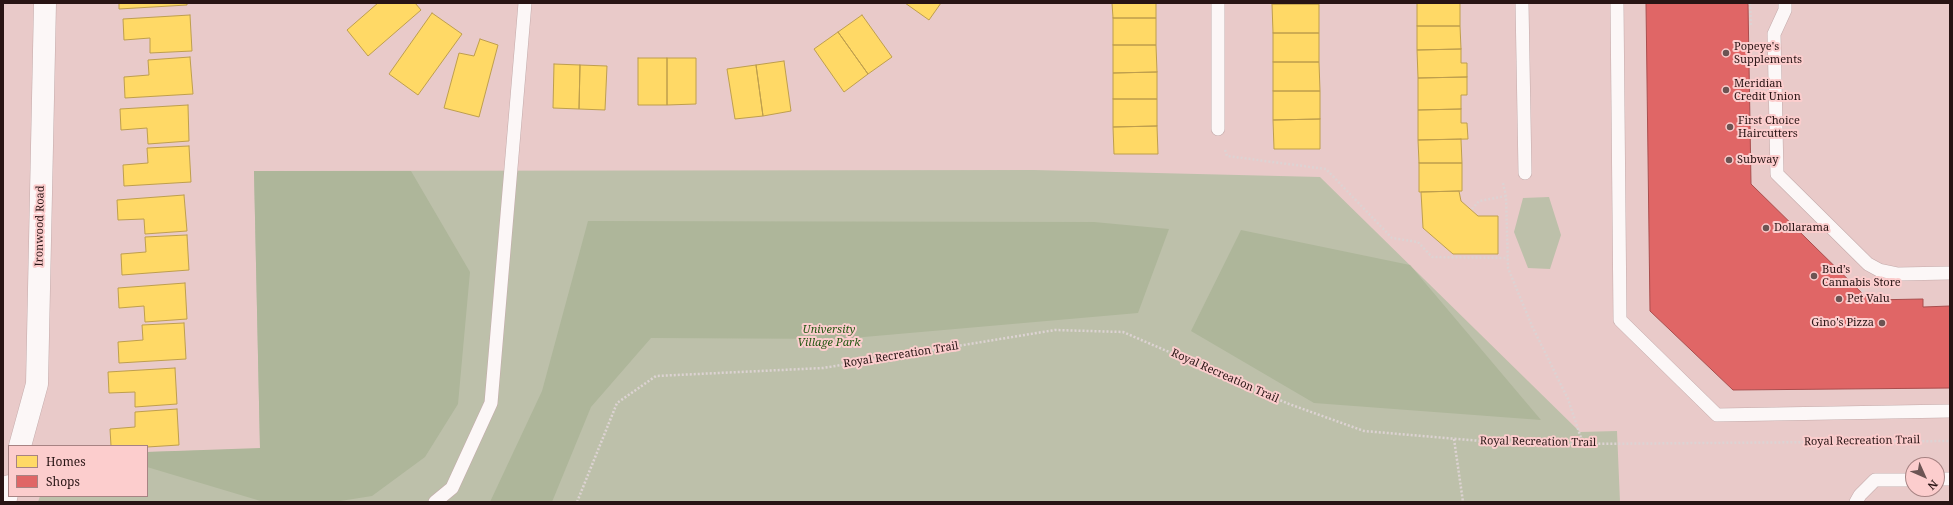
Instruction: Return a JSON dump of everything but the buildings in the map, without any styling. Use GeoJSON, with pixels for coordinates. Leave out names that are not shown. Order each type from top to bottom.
{"type":"FeatureCollection","features":[{"type":"Feature","properties":{"kind":"street","name":"Ironwood Road"},"geometry":{"type":"LineString","coordinates":[[20,445],[37,384],[45,3]]}},
{"type":"Feature","properties":{"kind":"street"},"geometry":{"type":"LineString","coordinates":[[5,502],[8,490]]}},
{"type":"Feature","properties":{"kind":"lane"},"geometry":{"type":"LineString","coordinates":[[435,502],[452,488],[491,404],[526,3]]}},
{"type":"Feature","properties":{"kind":"lane"},"geometry":{"type":"LineString","coordinates":[[1218,3],[1218,129]]}},
{"type":"Feature","properties":{"kind":"lane"},"geometry":{"type":"LineString","coordinates":[[1522,3],[1525,173]]}},
{"type":"Feature","properties":{"kind":"lane"},"geometry":{"type":"LineString","coordinates":[[1617,3],[1620,320],[1717,415],[1950,411]]}},
{"type":"Feature","properties":{"kind":"lane"},"geometry":{"type":"LineString","coordinates":[[1785,3],[1785,10],[1774,34],[1777,174],[1868,264],[1879,270],[1898,274],[1950,273]]}},
{"type":"Feature","properties":{"kind":"lane"},"geometry":{"type":"LineString","coordinates":[[1856,502],[1860,495],[1875,480],[1905,480]]}},
{"type":"Feature","properties":{"kind":"path"},"geometry":{"type":"LineString","coordinates":[[1218,129],[1227,156],[1326,169],[1392,238],[1418,242],[1432,257],[1508,258]]}},
{"type":"Feature","properties":{"kind":"path"},"geometry":{"type":"LineString","coordinates":[[1525,173],[1501,176],[1506,196],[1508,268],[1532,326],[1568,399],[1583,444]]}},
{"type":"Feature","properties":{"kind":"path"},"geometry":{"type":"LineString","coordinates":[[1472,209],[1479,201],[1506,196]]}},
{"type":"Feature","properties":{"kind":"path","name":"Royal Recreation Trail"},"geometry":{"type":"LineString","coordinates":[[577,502],[617,403],[656,376],[823,368],[1055,330],[1123,332],[1289,404],[1364,431],[1454,439],[1583,444],[1950,440]]}},
{"type":"Feature","properties":{"kind":"path"},"geometry":{"type":"LineString","coordinates":[[1454,439],[1463,502]]}},
{"type":"Feature","properties":{"kind":"green space","name":"University Village Park"},"geometry":{"type":"Polygon","coordinates":[[[1034,170],[1320,177],[1580,432],[1617,431],[1620,502],[38,502],[40,497],[148,497],[148,452],[260,449],[254,171],[1034,170]]]}},
{"type":"Feature","properties":{"kind":"green space"},"geometry":{"type":"Polygon","coordinates":[[[254,171],[411,171],[470,272],[458,404],[425,457],[372,496],[334,502],[264,502],[148,467],[148,452],[260,448],[254,171]]]}},
{"type":"Feature","properties":{"kind":"green space"},"geometry":{"type":"Polygon","coordinates":[[[1549,197],[1561,235],[1550,269],[1528,268],[1514,232],[1523,198],[1549,197]]]}},
{"type":"Feature","properties":{"kind":"green space"},"geometry":{"type":"Polygon","coordinates":[[[588,221],[1094,222],[1169,229],[1138,313],[841,339],[651,338],[591,407],[552,502],[490,502],[542,391],[588,221]]]}},
{"type":"Feature","properties":{"kind":"green space"},"geometry":{"type":"Polygon","coordinates":[[[1241,230],[1410,265],[1541,420],[1314,403],[1191,331],[1241,230]]]}},
{"type":"Feature","properties":{"kind":"place","name":"Popeye's Supplements"},"geometry":{"type":"Point","coordinates":[1726,53]}},
{"type":"Feature","properties":{"kind":"place","name":"Meridian Credit Union"},"geometry":{"type":"Point","coordinates":[1726,90]}},
{"type":"Feature","properties":{"kind":"place","name":"First Choice Haircutters"},"geometry":{"type":"Point","coordinates":[1730,127]}},
{"type":"Feature","properties":{"kind":"place","name":"Subway"},"geometry":{"type":"Point","coordinates":[1729,160]}},
{"type":"Feature","properties":{"kind":"place","name":"Dollarama"},"geometry":{"type":"Point","coordinates":[1766,228]}},
{"type":"Feature","properties":{"kind":"place","name":"Bud’s Cannabis Store"},"geometry":{"type":"Point","coordinates":[1814,276]}},
{"type":"Feature","properties":{"kind":"place","name":"Pet Valu"},"geometry":{"type":"Point","coordinates":[1839,299]}},
{"type":"Feature","properties":{"kind":"place","name":"Gino's Pizza"},"geometry":{"type":"Point","coordinates":[1882,323]}}]}
